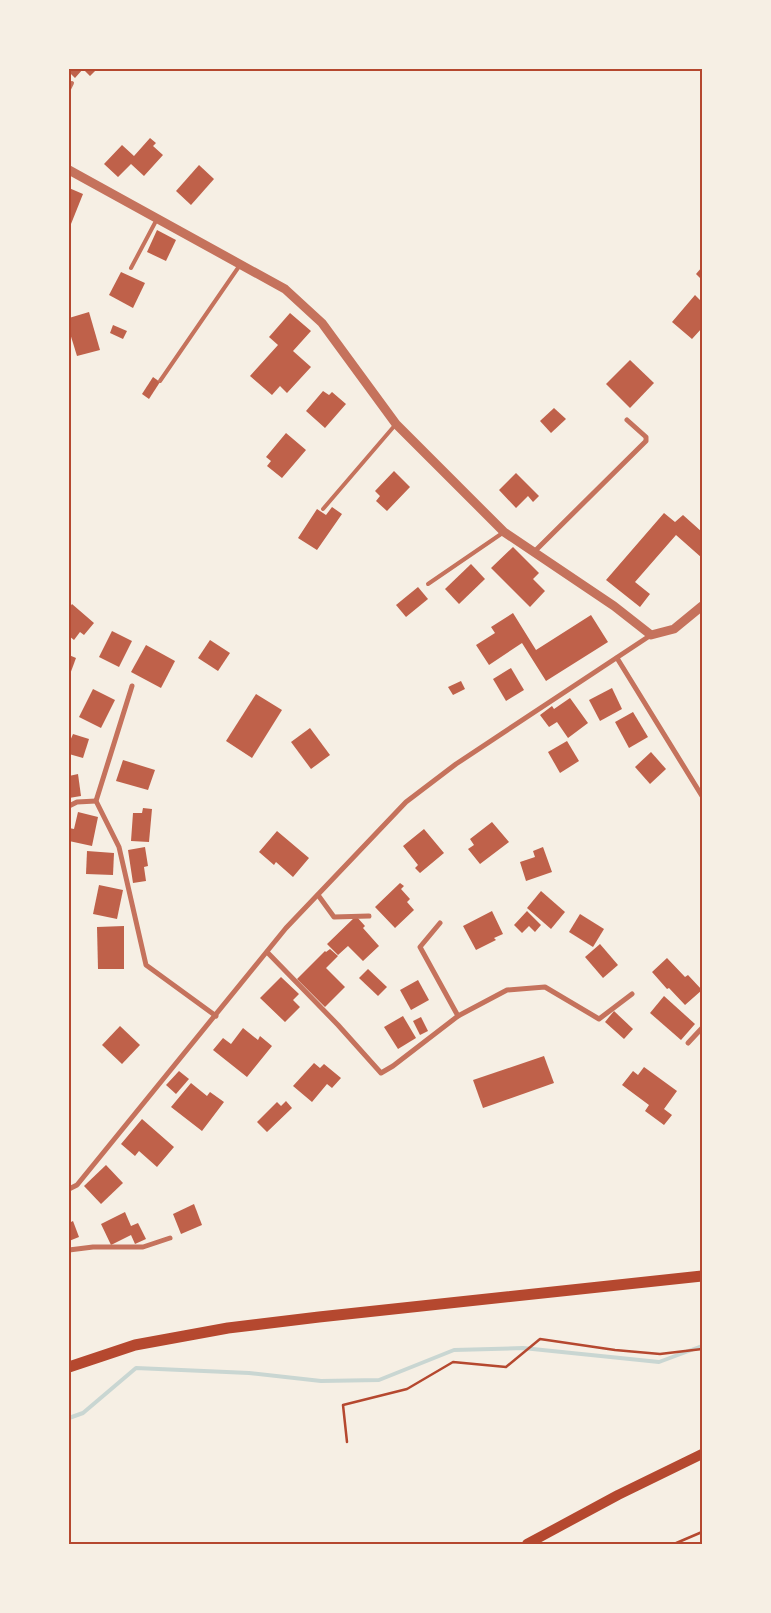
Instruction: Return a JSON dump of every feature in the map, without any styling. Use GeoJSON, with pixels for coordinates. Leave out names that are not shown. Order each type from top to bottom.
{"type":"FeatureCollection","features":[{"type":"Feature","properties":{"kind":"main road"},"geometry":{"type":"LineString","coordinates":[[69,1367],[135,1345],[228,1328],[702,1276]]}},
{"type":"Feature","properties":{"kind":"main road"},"geometry":{"type":"LineString","coordinates":[[527,1544],[618,1495],[702,1454]]}},
{"type":"Feature","properties":{"kind":"street"},"geometry":{"type":"LineString","coordinates":[[69,170],[285,289],[322,323],[396,424],[504,532],[614,606],[651,635]]}},
{"type":"Feature","properties":{"kind":"street"},"geometry":{"type":"LineString","coordinates":[[534,552],[646,441],[646,437],[627,420]]}},
{"type":"Feature","properties":{"kind":"street"},"geometry":{"type":"LineString","coordinates":[[69,1189],[77,1185],[286,928],[406,802],[456,764],[651,635],[674,629],[702,606]]}},
{"type":"Feature","properties":{"kind":"street"},"geometry":{"type":"LineString","coordinates":[[617,658],[702,796]]}},
{"type":"Feature","properties":{"kind":"street"},"geometry":{"type":"LineString","coordinates":[[132,686],[96,801],[119,847],[146,965],[216,1016]]}},
{"type":"Feature","properties":{"kind":"street"},"geometry":{"type":"LineString","coordinates":[[69,806],[77,802],[96,801]]}},
{"type":"Feature","properties":{"kind":"street"},"geometry":{"type":"LineString","coordinates":[[318,895],[334,917],[369,916]]}},
{"type":"Feature","properties":{"kind":"street"},"geometry":{"type":"LineString","coordinates":[[440,923],[420,947],[458,1016]]}},
{"type":"Feature","properties":{"kind":"street"},"geometry":{"type":"LineString","coordinates":[[267,952],[338,1025],[381,1073],[458,1016],[507,990],[545,988],[599,1019],[632,994]]}},
{"type":"Feature","properties":{"kind":"street"},"geometry":{"type":"LineString","coordinates":[[688,1042],[702,1028]]}},
{"type":"Feature","properties":{"kind":"street"},"geometry":{"type":"LineString","coordinates":[[69,1250],[93,1247],[143,1247],[170,1238]]}},
{"type":"Feature","properties":{"kind":"lane"},"geometry":{"type":"LineString","coordinates":[[69,89],[72,83]]}},
{"type":"Feature","properties":{"kind":"lane"},"geometry":{"type":"LineString","coordinates":[[131,268],[157,219]]}},
{"type":"Feature","properties":{"kind":"lane"},"geometry":{"type":"LineString","coordinates":[[160,381],[240,265]]}},
{"type":"Feature","properties":{"kind":"lane"},"geometry":{"type":"LineString","coordinates":[[323,509],[396,424]]}},
{"type":"Feature","properties":{"kind":"lane"},"geometry":{"type":"LineString","coordinates":[[428,584],[504,532]]}},
{"type":"Feature","properties":{"kind":"path"},"geometry":{"type":"LineString","coordinates":[[347,1442],[343,1405],[408,1389],[453,1362],[506,1367],[540,1338],[660,1354],[702,1349]]}},
{"type":"Feature","properties":{"kind":"path"},"geometry":{"type":"LineString","coordinates":[[674,1544],[702,1532]]}},
{"type":"Feature","properties":{"kind":"building"},"geometry":{"type":"Polygon","coordinates":[[[69,69],[83,69],[75,78],[69,72],[69,69]]]}},
{"type":"Feature","properties":{"kind":"building"},"geometry":{"type":"Polygon","coordinates":[[[83,69],[97,69],[90,76],[83,69]]]}},
{"type":"Feature","properties":{"kind":"building"},"geometry":{"type":"Polygon","coordinates":[[[150,138],[156,143],[153,146],[163,155],[144,176],[131,164],[118,177],[104,164],[122,145],[134,156],[150,138]]]}},
{"type":"Feature","properties":{"kind":"building"},"geometry":{"type":"Polygon","coordinates":[[[199,165],[214,179],[191,205],[176,191],[199,165]]]}},
{"type":"Feature","properties":{"kind":"building"},"geometry":{"type":"Polygon","coordinates":[[[69,188],[83,194],[69,229],[69,188]]]}},
{"type":"Feature","properties":{"kind":"building"},"geometry":{"type":"Polygon","coordinates":[[[157,230],[176,240],[166,261],[147,252],[157,230]]]}},
{"type":"Feature","properties":{"kind":"building"},"geometry":{"type":"Polygon","coordinates":[[[702,267],[702,280],[696,274],[702,267]]]}},
{"type":"Feature","properties":{"kind":"building"},"geometry":{"type":"Polygon","coordinates":[[[121,272],[145,283],[133,308],[109,295],[121,272]]]}},
{"type":"Feature","properties":{"kind":"building"},"geometry":{"type":"Polygon","coordinates":[[[695,295],[702,302],[702,317],[700,320],[702,328],[692,339],[672,322],[695,295]]]}},
{"type":"Feature","properties":{"kind":"building"},"geometry":{"type":"Polygon","coordinates":[[[89,312],[100,350],[77,356],[69,330],[69,318],[89,312]]]}},
{"type":"Feature","properties":{"kind":"building"},"geometry":{"type":"Polygon","coordinates":[[[290,313],[311,331],[293,351],[311,367],[287,393],[280,386],[272,395],[250,376],[278,345],[269,337],[290,313]]]}},
{"type":"Feature","properties":{"kind":"building"},"geometry":{"type":"Polygon","coordinates":[[[113,325],[127,331],[123,339],[110,333],[113,325]]]}},
{"type":"Feature","properties":{"kind":"building"},"geometry":{"type":"Polygon","coordinates":[[[630,360],[654,383],[630,408],[606,384],[630,360]]]}},
{"type":"Feature","properties":{"kind":"building"},"geometry":{"type":"Polygon","coordinates":[[[153,377],[160,382],[149,399],[142,394],[153,377]]]}},
{"type":"Feature","properties":{"kind":"building"},"geometry":{"type":"Polygon","coordinates":[[[323,391],[329,395],[332,392],[346,404],[325,428],[306,411],[323,391]]]}},
{"type":"Feature","properties":{"kind":"building"},"geometry":{"type":"Polygon","coordinates":[[[554,408],[566,419],[551,433],[540,421],[554,408]]]}},
{"type":"Feature","properties":{"kind":"building"},"geometry":{"type":"Polygon","coordinates":[[[286,433],[306,450],[282,478],[267,466],[271,461],[266,457],[286,433]]]}},
{"type":"Feature","properties":{"kind":"building"},"geometry":{"type":"Polygon","coordinates":[[[394,471],[410,487],[387,511],[376,501],[380,496],[375,491],[394,471]]]}},
{"type":"Feature","properties":{"kind":"building"},"geometry":{"type":"Polygon","coordinates":[[[516,473],[539,496],[533,502],[528,496],[516,508],[499,490],[516,473]]]}},
{"type":"Feature","properties":{"kind":"building"},"geometry":{"type":"Polygon","coordinates":[[[332,507],[342,514],[317,550],[298,538],[317,509],[326,515],[332,507]]]}},
{"type":"Feature","properties":{"kind":"building"},"geometry":{"type":"Polygon","coordinates":[[[664,513],[675,522],[683,515],[702,532],[702,558],[676,535],[635,582],[650,594],[640,607],[606,580],[664,513]]]}},
{"type":"Feature","properties":{"kind":"building"},"geometry":{"type":"Polygon","coordinates":[[[513,547],[539,573],[533,579],[545,591],[530,607],[491,568],[513,547]]]}},
{"type":"Feature","properties":{"kind":"building"},"geometry":{"type":"Polygon","coordinates":[[[471,564],[485,579],[459,604],[445,589],[471,564]]]}},
{"type":"Feature","properties":{"kind":"building"},"geometry":{"type":"Polygon","coordinates":[[[418,587],[428,599],[406,617],[396,605],[418,587]]]}},
{"type":"Feature","properties":{"kind":"building"},"geometry":{"type":"Polygon","coordinates":[[[72,604],[94,623],[84,635],[80,632],[74,640],[69,636],[69,608],[72,604]]]}},
{"type":"Feature","properties":{"kind":"building"},"geometry":{"type":"Polygon","coordinates":[[[513,613],[536,650],[591,615],[608,642],[546,681],[522,643],[489,665],[476,645],[495,633],[491,627],[513,613]]]}},
{"type":"Feature","properties":{"kind":"building"},"geometry":{"type":"Polygon","coordinates":[[[112,631],[132,641],[119,667],[99,657],[112,631]]]}},
{"type":"Feature","properties":{"kind":"building"},"geometry":{"type":"Polygon","coordinates":[[[210,640],[230,653],[218,671],[198,658],[210,640]]]}},
{"type":"Feature","properties":{"kind":"building"},"geometry":{"type":"Polygon","coordinates":[[[146,645],[175,661],[161,688],[131,672],[146,645]]]}},
{"type":"Feature","properties":{"kind":"building"},"geometry":{"type":"Polygon","coordinates":[[[69,655],[76,658],[69,677],[69,655]]]}},
{"type":"Feature","properties":{"kind":"building"},"geometry":{"type":"Polygon","coordinates":[[[511,668],[524,690],[506,701],[493,679],[511,668]]]}},
{"type":"Feature","properties":{"kind":"building"},"geometry":{"type":"Polygon","coordinates":[[[461,681],[465,689],[453,695],[448,687],[461,681]]]}},
{"type":"Feature","properties":{"kind":"building"},"geometry":{"type":"Polygon","coordinates":[[[612,688],[622,709],[600,721],[589,700],[612,688]]]}},
{"type":"Feature","properties":{"kind":"building"},"geometry":{"type":"Polygon","coordinates":[[[93,689],[115,700],[101,728],[79,717],[93,689]]]}},
{"type":"Feature","properties":{"kind":"building"},"geometry":{"type":"Polygon","coordinates":[[[256,694],[282,710],[252,758],[226,741],[256,694]]]}},
{"type":"Feature","properties":{"kind":"building"},"geometry":{"type":"Polygon","coordinates":[[[570,698],[588,723],[568,738],[557,722],[549,727],[540,715],[552,706],[554,709],[570,698]]]}},
{"type":"Feature","properties":{"kind":"building"},"geometry":{"type":"Polygon","coordinates":[[[633,712],[648,737],[629,748],[615,722],[633,712]]]}},
{"type":"Feature","properties":{"kind":"building"},"geometry":{"type":"Polygon","coordinates":[[[310,728],[330,755],[311,769],[291,742],[310,728]]]}},
{"type":"Feature","properties":{"kind":"building"},"geometry":{"type":"Polygon","coordinates":[[[73,734],[89,739],[83,758],[69,754],[69,743],[73,734]]]}},
{"type":"Feature","properties":{"kind":"building"},"geometry":{"type":"Polygon","coordinates":[[[567,741],[579,761],[560,773],[548,752],[567,741]]]}},
{"type":"Feature","properties":{"kind":"building"},"geometry":{"type":"Polygon","coordinates":[[[651,752],[666,769],[650,784],[635,767],[651,752]]]}},
{"type":"Feature","properties":{"kind":"building"},"geometry":{"type":"Polygon","coordinates":[[[123,760],[155,770],[148,790],[116,781],[123,760]]]}},
{"type":"Feature","properties":{"kind":"building"},"geometry":{"type":"Polygon","coordinates":[[[78,774],[81,796],[69,798],[69,776],[78,774]]]}},
{"type":"Feature","properties":{"kind":"building"},"geometry":{"type":"Polygon","coordinates":[[[143,808],[152,809],[149,842],[131,841],[133,813],[142,813],[143,808]]]}},
{"type":"Feature","properties":{"kind":"building"},"geometry":{"type":"Polygon","coordinates":[[[78,812],[98,817],[92,846],[69,841],[69,828],[74,829],[78,812]]]}},
{"type":"Feature","properties":{"kind":"building"},"geometry":{"type":"Polygon","coordinates":[[[492,822],[509,842],[480,864],[468,849],[474,845],[470,839],[492,822]]]}},
{"type":"Feature","properties":{"kind":"building"},"geometry":{"type":"Polygon","coordinates":[[[424,829],[444,853],[420,873],[415,868],[418,865],[403,846],[424,829]]]}},
{"type":"Feature","properties":{"kind":"building"},"geometry":{"type":"Polygon","coordinates":[[[277,831],[309,858],[293,877],[276,862],[274,865],[259,852],[277,831]]]}},
{"type":"Feature","properties":{"kind":"building"},"geometry":{"type":"Polygon","coordinates":[[[145,847],[148,866],[144,867],[146,881],[133,883],[128,850],[145,847]]]}},
{"type":"Feature","properties":{"kind":"building"},"geometry":{"type":"Polygon","coordinates":[[[543,847],[552,872],[526,881],[520,862],[535,857],[533,851],[543,847]]]}},
{"type":"Feature","properties":{"kind":"building"},"geometry":{"type":"Polygon","coordinates":[[[87,851],[114,853],[113,875],[86,874],[87,851]]]}},
{"type":"Feature","properties":{"kind":"building"},"geometry":{"type":"Polygon","coordinates":[[[400,883],[404,886],[401,889],[410,899],[407,902],[414,910],[395,928],[375,907],[400,883]]]}},
{"type":"Feature","properties":{"kind":"building"},"geometry":{"type":"Polygon","coordinates":[[[99,885],[123,890],[117,919],[93,914],[99,885]]]}},
{"type":"Feature","properties":{"kind":"building"},"geometry":{"type":"Polygon","coordinates":[[[541,891],[565,912],[551,929],[527,908],[541,891]]]}},
{"type":"Feature","properties":{"kind":"building"},"geometry":{"type":"Polygon","coordinates":[[[492,911],[503,934],[494,938],[496,940],[476,950],[463,926],[492,911]]]}},
{"type":"Feature","properties":{"kind":"building"},"geometry":{"type":"Polygon","coordinates":[[[527,911],[541,925],[535,932],[529,926],[522,933],[514,925],[527,911]]]}},
{"type":"Feature","properties":{"kind":"building"},"geometry":{"type":"Polygon","coordinates":[[[580,914],[604,929],[593,947],[569,932],[580,914]]]}},
{"type":"Feature","properties":{"kind":"building"},"geometry":{"type":"Polygon","coordinates":[[[356,916],[365,926],[363,928],[379,946],[363,961],[348,946],[338,955],[327,944],[356,916]]]}},
{"type":"Feature","properties":{"kind":"building"},"geometry":{"type":"Polygon","coordinates":[[[124,926],[124,969],[98,969],[97,927],[124,926]]]}},
{"type":"Feature","properties":{"kind":"building"},"geometry":{"type":"Polygon","coordinates":[[[600,944],[618,965],[603,978],[585,957],[600,944]]]}},
{"type":"Feature","properties":{"kind":"building"},"geometry":{"type":"Polygon","coordinates":[[[330,949],[338,956],[326,968],[345,987],[325,1007],[297,979],[325,951],[330,949]]]}},
{"type":"Feature","properties":{"kind":"building"},"geometry":{"type":"Polygon","coordinates":[[[667,958],[685,977],[688,975],[702,990],[685,1005],[652,972],[667,958]]]}},
{"type":"Feature","properties":{"kind":"building"},"geometry":{"type":"Polygon","coordinates":[[[368,969],[387,987],[378,996],[359,978],[368,969]]]}},
{"type":"Feature","properties":{"kind":"building"},"geometry":{"type":"Polygon","coordinates":[[[281,977],[299,994],[293,1000],[300,1007],[285,1022],[260,998],[281,977]]]}},
{"type":"Feature","properties":{"kind":"building"},"geometry":{"type":"Polygon","coordinates":[[[418,980],[429,1000],[411,1010],[400,990],[418,980]]]}},
{"type":"Feature","properties":{"kind":"building"},"geometry":{"type":"Polygon","coordinates":[[[664,996],[695,1024],[681,1040],[650,1013],[664,996]]]}},
{"type":"Feature","properties":{"kind":"building"},"geometry":{"type":"Polygon","coordinates":[[[614,1011],[633,1029],[624,1039],[605,1022],[614,1011]]]}},
{"type":"Feature","properties":{"kind":"building"},"geometry":{"type":"Polygon","coordinates":[[[403,1016],[416,1038],[398,1049],[384,1027],[403,1016]]]}},
{"type":"Feature","properties":{"kind":"building"},"geometry":{"type":"Polygon","coordinates":[[[421,1017],[428,1031],[420,1035],[413,1021],[421,1017]]]}},
{"type":"Feature","properties":{"kind":"building"},"geometry":{"type":"Polygon","coordinates":[[[120,1026],[140,1045],[122,1064],[102,1045],[120,1026]]]}},
{"type":"Feature","properties":{"kind":"building"},"geometry":{"type":"Polygon","coordinates":[[[243,1028],[258,1040],[260,1036],[272,1046],[247,1077],[213,1050],[223,1038],[231,1044],[243,1028]]]}},
{"type":"Feature","properties":{"kind":"building"},"geometry":{"type":"Polygon","coordinates":[[[544,1056],[554,1083],[483,1108],[473,1080],[544,1056]]]}},
{"type":"Feature","properties":{"kind":"building"},"geometry":{"type":"Polygon","coordinates":[[[314,1063],[320,1068],[324,1064],[341,1078],[332,1088],[327,1084],[312,1102],[293,1086],[314,1063]]]}},
{"type":"Feature","properties":{"kind":"building"},"geometry":{"type":"Polygon","coordinates":[[[644,1067],[677,1091],[664,1109],[672,1115],[664,1125],[645,1111],[649,1105],[622,1085],[633,1071],[638,1075],[644,1067]]]}},
{"type":"Feature","properties":{"kind":"building"},"geometry":{"type":"Polygon","coordinates":[[[179,1071],[189,1079],[176,1094],[166,1085],[179,1071]]]}},
{"type":"Feature","properties":{"kind":"building"},"geometry":{"type":"Polygon","coordinates":[[[191,1083],[207,1096],[210,1092],[224,1102],[202,1131],[171,1107],[191,1083]]]}},
{"type":"Feature","properties":{"kind":"building"},"geometry":{"type":"Polygon","coordinates":[[[286,1101],[292,1108],[267,1132],[257,1122],[277,1102],[281,1106],[286,1101]]]}},
{"type":"Feature","properties":{"kind":"building"},"geometry":{"type":"Polygon","coordinates":[[[142,1119],[174,1147],[157,1167],[139,1151],[135,1156],[121,1144],[142,1119]]]}},
{"type":"Feature","properties":{"kind":"building"},"geometry":{"type":"Polygon","coordinates":[[[106,1165],[123,1183],[101,1204],[84,1186],[106,1165]]]}},
{"type":"Feature","properties":{"kind":"building"},"geometry":{"type":"Polygon","coordinates":[[[194,1204],[202,1225],[181,1234],[173,1214],[194,1204]]]}},
{"type":"Feature","properties":{"kind":"building"},"geometry":{"type":"Polygon","coordinates":[[[125,1212],[131,1226],[138,1223],[146,1239],[135,1244],[131,1235],[111,1245],[101,1224],[125,1212]]]}},
{"type":"Feature","properties":{"kind":"building"},"geometry":{"type":"Polygon","coordinates":[[[73,1221],[79,1237],[69,1241],[69,1223],[73,1221]]]}},
{"type":"Feature","properties":{"kind":"waterway"},"geometry":{"type":"LineString","coordinates":[[69,1418],[83,1413],[136,1368],[249,1373],[321,1381],[379,1380],[454,1350],[523,1348],[659,1362],[702,1346]]}}]}
